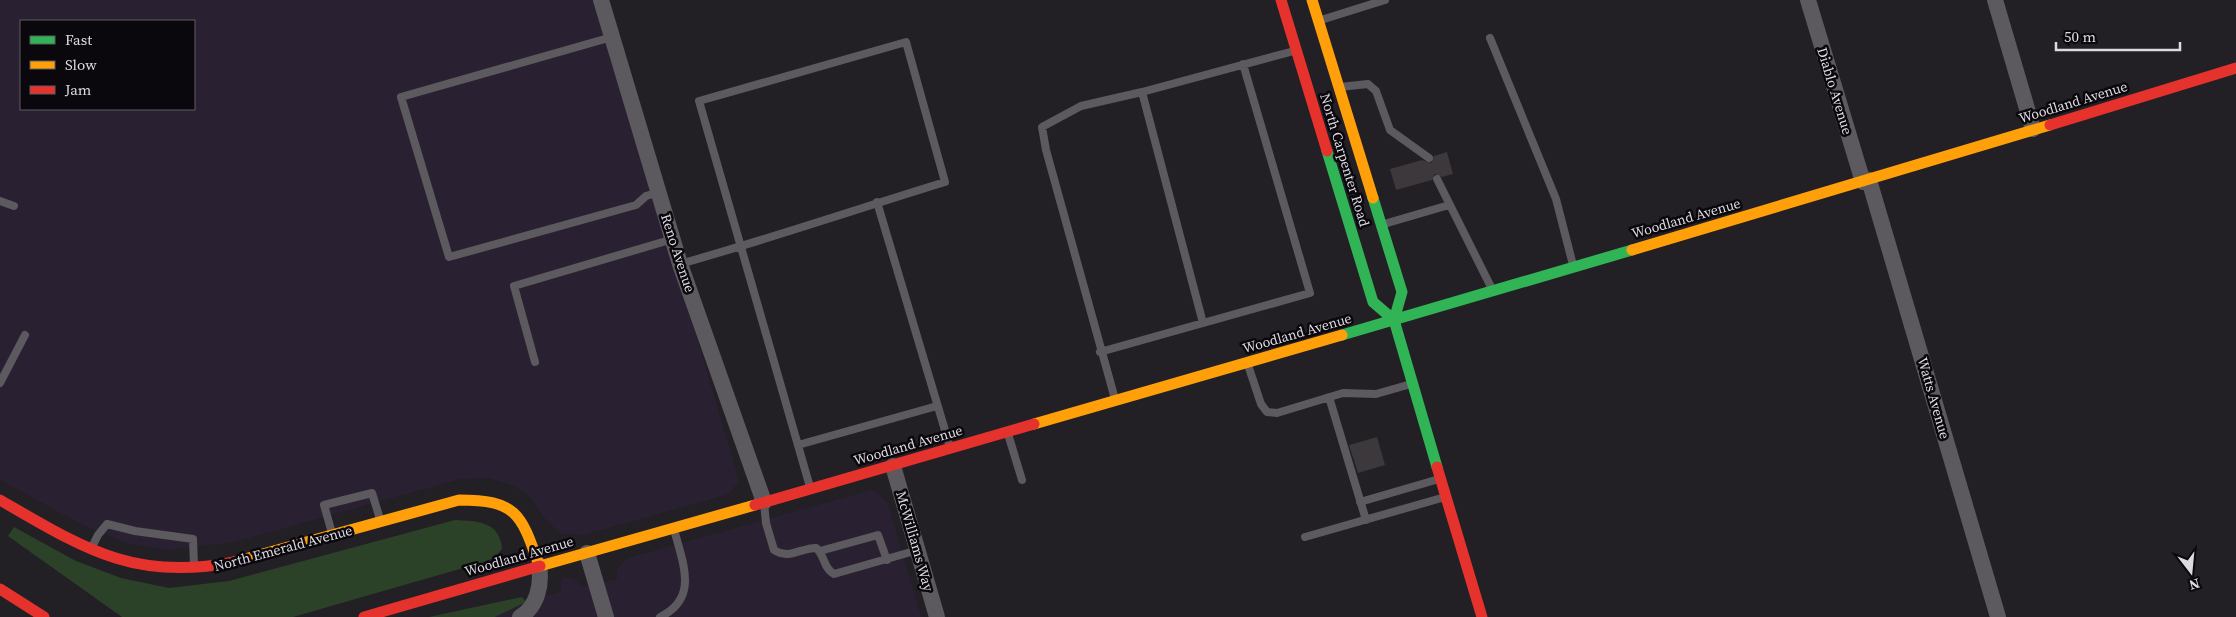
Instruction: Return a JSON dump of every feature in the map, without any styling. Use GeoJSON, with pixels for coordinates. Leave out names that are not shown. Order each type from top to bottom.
{"type":"FeatureCollection","features":[{"type":"Feature","properties":{"kind":"main road","name":"North Carpenter Road"},"geometry":{"type":"LineString","coordinates":[[1281,0],[1373,302],[1394,320],[1402,292],[1312,0]]}},
{"type":"Feature","properties":{"kind":"main road","name":"Woodland Avenue"},"geometry":{"type":"LineString","coordinates":[[364,617],[539,565],[893,466],[1493,291],[1866,181],[2236,68]]}},
{"type":"Feature","properties":{"kind":"main road"},"geometry":{"type":"LineString","coordinates":[[1394,320],[1482,617]]}},
{"type":"Feature","properties":{"kind":"main road","name":"North Emerald Avenue"},"geometry":{"type":"LineString","coordinates":[[0,500],[91,551],[131,564],[194,570],[248,560],[459,500],[491,500],[516,513],[525,525],[539,565]]}},
{"type":"Feature","properties":{"kind":"main road"},"geometry":{"type":"LineString","coordinates":[[0,589],[44,617]]}},
{"type":"Feature","properties":{"kind":"street","name":"Reno Avenue"},"geometry":{"type":"LineString","coordinates":[[601,0],[680,264],[764,502]]}},
{"type":"Feature","properties":{"kind":"street","name":"Diablo Avenue"},"geometry":{"type":"LineString","coordinates":[[1808,0],[1866,181]]}},
{"type":"Feature","properties":{"kind":"street"},"geometry":{"type":"LineString","coordinates":[[1995,0],[2034,129]]}},
{"type":"Feature","properties":{"kind":"street","name":"Watts Avenue"},"geometry":{"type":"LineString","coordinates":[[1866,181],[1998,617]]}},
{"type":"Feature","properties":{"kind":"street","name":"McWilliams Way"},"geometry":{"type":"LineString","coordinates":[[893,466],[937,617]]}},
{"type":"Feature","properties":{"kind":"street"},"geometry":{"type":"LineString","coordinates":[[587,553],[606,617]]}},
{"type":"Feature","properties":{"kind":"street"},"geometry":{"type":"LineString","coordinates":[[520,617],[533,604],[540,590],[539,565]]}},
{"type":"Feature","properties":{"kind":"lane"},"geometry":{"type":"LineString","coordinates":[[1319,21],[1385,0]]}},
{"type":"Feature","properties":{"kind":"lane"},"geometry":{"type":"LineString","coordinates":[[612,37],[401,97],[450,257],[636,205],[646,196],[658,192]]}},
{"type":"Feature","properties":{"kind":"lane"},"geometry":{"type":"LineString","coordinates":[[1490,38],[1556,199],[1573,267]]}},
{"type":"Feature","properties":{"kind":"lane"},"geometry":{"type":"LineString","coordinates":[[680,264],[742,245],[877,202],[945,182],[906,42],[699,101],[742,245],[811,489]]}},
{"type":"Feature","properties":{"kind":"lane"},"geometry":{"type":"LineString","coordinates":[[1115,401],[1100,352],[1046,150],[1042,128],[1081,106],[1142,92],[1296,51]]}},
{"type":"Feature","properties":{"kind":"lane"},"geometry":{"type":"LineString","coordinates":[[1100,352],[1310,293],[1244,64]]}},
{"type":"Feature","properties":{"kind":"lane"},"geometry":{"type":"LineString","coordinates":[[1339,87],[1368,84],[1376,91],[1390,130],[1429,158]]}},
{"type":"Feature","properties":{"kind":"lane"},"geometry":{"type":"LineString","coordinates":[[1142,92],[1203,323]]}},
{"type":"Feature","properties":{"kind":"lane"},"geometry":{"type":"LineString","coordinates":[[1437,178],[1493,291]]}},
{"type":"Feature","properties":{"kind":"lane"},"geometry":{"type":"LineString","coordinates":[[0,202],[14,206]]}},
{"type":"Feature","properties":{"kind":"lane"},"geometry":{"type":"LineString","coordinates":[[877,202],[951,449]]}},
{"type":"Feature","properties":{"kind":"lane"},"geometry":{"type":"LineString","coordinates":[[1382,225],[1449,205]]}},
{"type":"Feature","properties":{"kind":"lane"},"geometry":{"type":"LineString","coordinates":[[535,362],[514,286],[673,239]]}},
{"type":"Feature","properties":{"kind":"lane"},"geometry":{"type":"LineString","coordinates":[[0,383],[25,335]]}},
{"type":"Feature","properties":{"kind":"lane"},"geometry":{"type":"LineString","coordinates":[[1247,363],[1261,404],[1267,412],[1276,413],[1354,392],[1365,395],[1376,394],[1413,384]]}},
{"type":"Feature","properties":{"kind":"lane"},"geometry":{"type":"LineString","coordinates":[[1329,398],[1366,520]]}},
{"type":"Feature","properties":{"kind":"lane"},"geometry":{"type":"LineString","coordinates":[[798,445],[937,406]]}},
{"type":"Feature","properties":{"kind":"lane"},"geometry":{"type":"LineString","coordinates":[[1008,432],[1022,480]]}},
{"type":"Feature","properties":{"kind":"lane"},"geometry":{"type":"LineString","coordinates":[[1360,502],[1441,479]]}},
{"type":"Feature","properties":{"kind":"lane"},"geometry":{"type":"LineString","coordinates":[[332,535],[324,505],[372,493],[381,522]]}},
{"type":"Feature","properties":{"kind":"lane"},"geometry":{"type":"LineString","coordinates":[[1305,537],[1447,497]]}},
{"type":"Feature","properties":{"kind":"lane"},"geometry":{"type":"LineString","coordinates":[[764,502],[766,523],[774,550],[781,555],[788,555],[811,548],[820,551],[878,535],[887,560]]}},
{"type":"Feature","properties":{"kind":"lane"},"geometry":{"type":"LineString","coordinates":[[91,551],[98,535],[107,524],[135,532],[193,539],[194,570]]}},
{"type":"Feature","properties":{"kind":"lane"},"geometry":{"type":"LineString","coordinates":[[660,617],[678,604],[686,591],[686,579],[673,528]]}},
{"type":"Feature","properties":{"kind":"lane"},"geometry":{"type":"LineString","coordinates":[[820,551],[824,565],[834,574],[918,550]]}},
{"type":"Feature","properties":{"kind":"shaded area"},"geometry":{"type":"Polygon","coordinates":[[[0,0],[598,0],[739,481],[729,494],[584,535],[561,534],[546,520],[533,500],[515,486],[489,478],[460,479],[234,542],[170,550],[127,543],[85,526],[0,480],[0,0]]]}},
{"type":"Feature","properties":{"kind":"shaded area"},"geometry":{"type":"Polygon","coordinates":[[[872,490],[887,501],[921,617],[495,617],[526,602],[560,592],[562,577],[574,579],[583,587],[617,579],[618,567],[628,558],[872,490]]]}},
{"type":"Feature","properties":{"kind":"green space"},"geometry":{"type":"Polygon","coordinates":[[[455,520],[486,524],[497,533],[502,549],[494,558],[484,562],[293,617],[122,617],[8,536],[14,527],[76,561],[121,578],[169,588],[229,581],[455,520]]]}},
{"type":"Feature","properties":{"kind":"green space"},"geometry":{"type":"Polygon","coordinates":[[[522,597],[526,602],[495,617],[429,617],[522,597]]]}},
{"type":"Feature","properties":{"kind":"building"},"geometry":{"type":"Polygon","coordinates":[[[1447,152],[1453,174],[1442,177],[1435,174],[1432,180],[1396,190],[1390,169],[1422,160],[1431,163],[1434,156],[1447,152]]]}},
{"type":"Feature","properties":{"kind":"building"},"geometry":{"type":"Polygon","coordinates":[[[1377,437],[1385,465],[1358,473],[1349,445],[1377,437]]]}},
{"type":"Feature","properties":{"kind":"traffic: fast"},"geometry":{"type":"LineString","coordinates":[[1327,151],[1373,302],[1394,320]]}},
{"type":"Feature","properties":{"kind":"traffic: fast"},"geometry":{"type":"LineString","coordinates":[[1373,198],[1402,292],[1394,320],[1437,467]]}},
{"type":"Feature","properties":{"kind":"traffic: fast"},"geometry":{"type":"LineString","coordinates":[[1342,335],[1632,250]]}},
{"type":"Feature","properties":{"kind":"traffic: slow"},"geometry":{"type":"LineString","coordinates":[[1312,0],[1373,198]]}},
{"type":"Feature","properties":{"kind":"traffic: slow"},"geometry":{"type":"LineString","coordinates":[[1632,250],[2050,125]]}},
{"type":"Feature","properties":{"kind":"traffic: slow"},"geometry":{"type":"LineString","coordinates":[[1034,424],[1342,335]]}},
{"type":"Feature","properties":{"kind":"traffic: slow"},"geometry":{"type":"LineString","coordinates":[[234,562],[459,500],[493,503],[505,507],[514,513],[527,533],[539,565]]}},
{"type":"Feature","properties":{"kind":"traffic: slow"},"geometry":{"type":"LineString","coordinates":[[540,566],[755,505]]}},
{"type":"Feature","properties":{"kind":"traffic: jam"},"geometry":{"type":"LineString","coordinates":[[1281,0],[1327,151]]}},
{"type":"Feature","properties":{"kind":"traffic: jam"},"geometry":{"type":"LineString","coordinates":[[2050,125],[2236,68]]}},
{"type":"Feature","properties":{"kind":"traffic: jam"},"geometry":{"type":"LineString","coordinates":[[755,505],[1034,424]]}},
{"type":"Feature","properties":{"kind":"traffic: jam"},"geometry":{"type":"LineString","coordinates":[[1437,467],[1482,617]]}},
{"type":"Feature","properties":{"kind":"traffic: jam"},"geometry":{"type":"LineString","coordinates":[[0,500],[84,546],[138,564],[167,568],[199,567],[234,562]]}},
{"type":"Feature","properties":{"kind":"traffic: jam"},"geometry":{"type":"LineString","coordinates":[[364,617],[540,566]]}},
{"type":"Feature","properties":{"kind":"traffic: jam"},"geometry":{"type":"LineString","coordinates":[[0,589],[44,617]]}}]}
